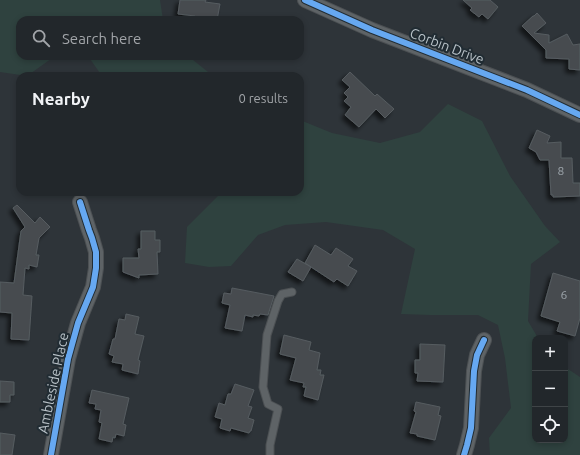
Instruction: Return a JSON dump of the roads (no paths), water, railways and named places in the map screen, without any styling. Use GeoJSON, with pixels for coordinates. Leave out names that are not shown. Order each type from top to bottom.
{"type":"FeatureCollection","features":[{"type":"Feature","properties":{"kind":"street","name":"Corbin Drive"},"geometry":{"type":"LineString","coordinates":[[305,0],[372,30],[526,90],[580,115]]}},
{"type":"Feature","properties":{"kind":"street","name":"Ambleside Place"},"geometry":{"type":"LineString","coordinates":[[51,455],[68,359],[78,322],[93,287],[96,268],[96,252],[80,202]]}},
{"type":"Feature","properties":{"kind":"street"},"geometry":{"type":"LineString","coordinates":[[464,455],[471,428],[474,371],[484,340]]}},
{"type":"Feature","properties":{"kind":"lane"},"geometry":{"type":"LineString","coordinates":[[270,455],[270,445],[278,409],[268,404],[263,387],[267,335],[278,301],[282,294],[292,292]]}}]}
